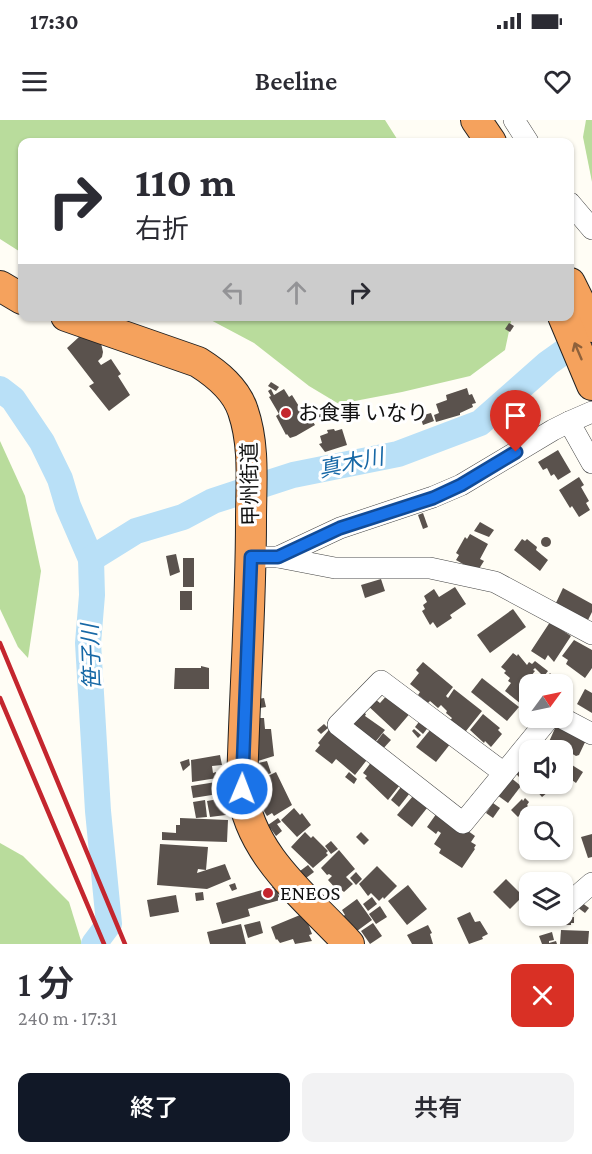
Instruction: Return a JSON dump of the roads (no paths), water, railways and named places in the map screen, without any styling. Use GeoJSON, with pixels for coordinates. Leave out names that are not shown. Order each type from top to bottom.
{"type":"FeatureCollection","features":[{"type":"Feature","properties":{"kind":"highway"},"geometry":{"type":"LineString","coordinates":[[453,120],[465,138]]}},
{"type":"Feature","properties":{"kind":"highway"},"geometry":{"type":"LineString","coordinates":[[476,120],[488,138]]}},
{"type":"Feature","properties":{"kind":"highway"},"geometry":{"type":"LineString","coordinates":[[0,286],[18,297]]}},
{"type":"Feature","properties":{"kind":"highway"},"geometry":{"type":"LineString","coordinates":[[574,291],[592,327]]}},
{"type":"Feature","properties":{"kind":"highway","name":"甲州街道"},"geometry":{"type":"LineString","coordinates":[[80,321],[198,362],[213,371],[226,383],[243,410],[251,451],[260,552],[242,779],[244,804],[249,823],[258,842],[339,939]]}},
{"type":"Feature","properties":{"kind":"highway"},"geometry":{"type":"LineString","coordinates":[[565,321],[592,385]]}},
{"type":"Feature","properties":{"kind":"street"},"geometry":{"type":"LineString","coordinates":[[514,120],[525,138]]}},
{"type":"Feature","properties":{"kind":"street"},"geometry":{"type":"LineString","coordinates":[[574,208],[592,229]]}},
{"type":"Feature","properties":{"kind":"street"},"geometry":{"type":"LineString","coordinates":[[260,552],[433,498],[461,485],[553,430],[592,412]]}},
{"type":"Feature","properties":{"kind":"street"},"geometry":{"type":"LineString","coordinates":[[569,422],[592,463]]}},
{"type":"Feature","properties":{"kind":"street"},"geometry":{"type":"LineString","coordinates":[[260,552],[335,568],[430,568],[495,582],[592,634]]}},
{"type":"Feature","properties":{"kind":"street"},"geometry":{"type":"LineString","coordinates":[[504,773],[381,681],[338,725],[463,823],[504,773],[540,728]]}},
{"type":"Feature","properties":{"kind":"street"},"geometry":{"type":"LineString","coordinates":[[573,724],[592,734]]}},
{"type":"Feature","properties":{"kind":"street"},"geometry":{"type":"LineString","coordinates":[[573,899],[592,883]]}},
{"type":"Feature","properties":{"kind":"waterway","name":"真木川"},"geometry":{"type":"LineString","coordinates":[[91,559],[136,531],[183,517],[213,501],[293,475],[398,454],[480,423],[548,363],[589,334]]}},
{"type":"Feature","properties":{"kind":"waterway","name":"笹子川"},"geometry":{"type":"LineString","coordinates":[[0,389],[13,399],[42,442],[60,479],[68,506],[91,559],[92,595],[88,643],[98,811],[109,924],[94,944]]}},
{"type":"Feature","properties":{"kind":"railway"},"geometry":{"type":"LineString","coordinates":[[0,643],[125,944]]}},
{"type":"Feature","properties":{"kind":"railway"},"geometry":{"type":"LineString","coordinates":[[0,698],[104,944]]}},
{"type":"Feature","properties":{"kind":"place","name":"お食事 いなり"},"geometry":{"type":"Point","coordinates":[286,413]}},
{"type":"Feature","properties":{"kind":"place","name":"ENEOS"},"geometry":{"type":"Point","coordinates":[268,893]}}]}
